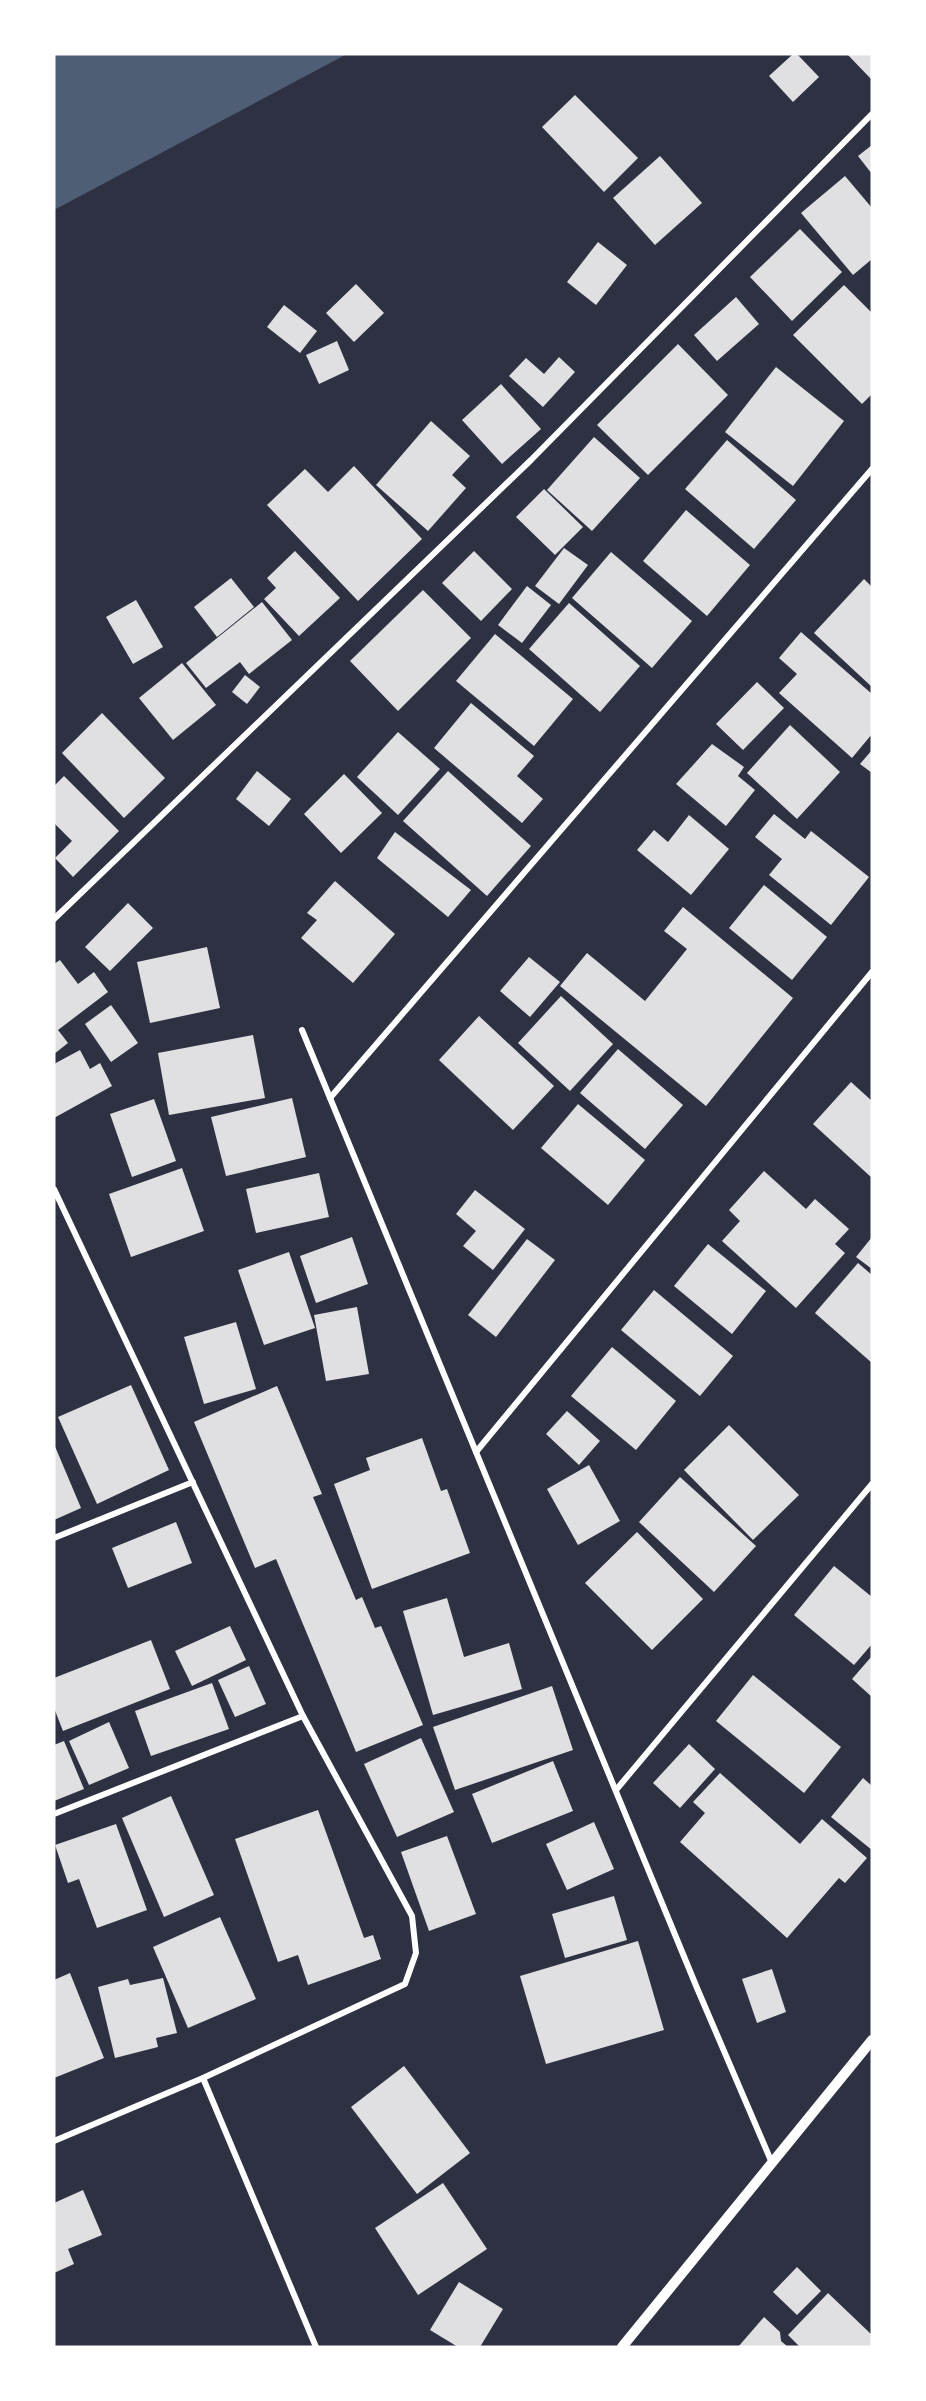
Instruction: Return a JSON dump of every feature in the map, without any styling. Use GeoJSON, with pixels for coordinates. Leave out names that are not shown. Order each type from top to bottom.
{"type":"FeatureCollection","features":[{"type":"Feature","properties":{"kind":"street"},"geometry":{"type":"LineString","coordinates":[[54,919],[531,460],[872,114]]}},
{"type":"Feature","properties":{"kind":"street"},"geometry":{"type":"LineString","coordinates":[[330,1098],[872,469]]}},
{"type":"Feature","properties":{"kind":"street"},"geometry":{"type":"LineString","coordinates":[[476,1452],[872,972]]}},
{"type":"Feature","properties":{"kind":"street"},"geometry":{"type":"LineString","coordinates":[[302,1030],[771,2163]]}},
{"type":"Feature","properties":{"kind":"street"},"geometry":{"type":"LineString","coordinates":[[54,1189],[303,1716],[412,1916],[416,1953],[405,1984],[203,2078],[54,2141]]}},
{"type":"Feature","properties":{"kind":"street"},"geometry":{"type":"LineString","coordinates":[[54,1538],[193,1482]]}},
{"type":"Feature","properties":{"kind":"street"},"geometry":{"type":"LineString","coordinates":[[616,1790],[872,1484]]}},
{"type":"Feature","properties":{"kind":"street"},"geometry":{"type":"LineString","coordinates":[[54,1814],[303,1716]]}},
{"type":"Feature","properties":{"kind":"street"},"geometry":{"type":"LineString","coordinates":[[622,2347],[872,2040]]}},
{"type":"Feature","properties":{"kind":"street"},"geometry":{"type":"LineString","coordinates":[[203,2078],[316,2347]]}},
{"type":"Feature","properties":{"kind":"water"},"geometry":{"type":"Polygon","coordinates":[[[54,54],[347,54],[54,210],[54,54]]]}},
{"type":"Feature","properties":{"kind":"building"},"geometry":{"type":"Polygon","coordinates":[[[793,54],[797,54],[819,77],[793,102],[769,76],[793,54]]]}},
{"type":"Feature","properties":{"kind":"building"},"geometry":{"type":"Polygon","coordinates":[[[847,54],[872,54],[872,80],[847,54]]]}},
{"type":"Feature","properties":{"kind":"building"},"geometry":{"type":"Polygon","coordinates":[[[575,95],[638,158],[604,192],[542,127],[575,95]]]}},
{"type":"Feature","properties":{"kind":"building"},"geometry":{"type":"Polygon","coordinates":[[[872,145],[872,174],[858,156],[872,145]]]}},
{"type":"Feature","properties":{"kind":"building"},"geometry":{"type":"Polygon","coordinates":[[[660,156],[702,203],[655,245],[613,198],[660,156]]]}},
{"type":"Feature","properties":{"kind":"building"},"geometry":{"type":"Polygon","coordinates":[[[845,176],[872,208],[872,259],[853,275],[801,213],[845,176]]]}},
{"type":"Feature","properties":{"kind":"building"},"geometry":{"type":"Polygon","coordinates":[[[800,229],[842,272],[792,321],[750,277],[800,229]]]}},
{"type":"Feature","properties":{"kind":"building"},"geometry":{"type":"Polygon","coordinates":[[[598,242],[627,265],[596,305],[567,282],[598,242]]]}},
{"type":"Feature","properties":{"kind":"building"},"geometry":{"type":"Polygon","coordinates":[[[356,284],[384,313],[354,342],[326,313],[356,284]]]}},
{"type":"Feature","properties":{"kind":"building"},"geometry":{"type":"Polygon","coordinates":[[[844,285],[872,313],[872,394],[862,404],[793,335],[844,285]]]}},
{"type":"Feature","properties":{"kind":"building"},"geometry":{"type":"Polygon","coordinates":[[[736,297],[759,324],[717,361],[694,335],[736,297]]]}},
{"type":"Feature","properties":{"kind":"building"},"geometry":{"type":"Polygon","coordinates":[[[284,305],[317,331],[300,353],[267,327],[284,305]]]}},
{"type":"Feature","properties":{"kind":"building"},"geometry":{"type":"Polygon","coordinates":[[[337,341],[349,370],[319,384],[306,355],[337,341]]]}},
{"type":"Feature","properties":{"kind":"building"},"geometry":{"type":"Polygon","coordinates":[[[678,344],[728,395],[648,475],[597,425],[678,344]]]}},
{"type":"Feature","properties":{"kind":"building"},"geometry":{"type":"Polygon","coordinates":[[[559,357],[575,372],[543,407],[509,376],[526,358],[544,374],[559,357]]]}},
{"type":"Feature","properties":{"kind":"building"},"geometry":{"type":"Polygon","coordinates":[[[776,367],[844,421],[793,486],[725,432],[776,367]]]}},
{"type":"Feature","properties":{"kind":"building"},"geometry":{"type":"Polygon","coordinates":[[[501,384],[541,429],[502,464],[462,420],[501,384]]]}},
{"type":"Feature","properties":{"kind":"building"},"geometry":{"type":"Polygon","coordinates":[[[431,421],[470,456],[452,475],[466,488],[428,531],[376,485],[431,421]]]}},
{"type":"Feature","properties":{"kind":"building"},"geometry":{"type":"Polygon","coordinates":[[[594,437],[640,478],[592,531],[547,490],[594,437]]]}},
{"type":"Feature","properties":{"kind":"building"},"geometry":{"type":"Polygon","coordinates":[[[727,440],[796,500],[754,549],[685,489],[727,440]]]}},
{"type":"Feature","properties":{"kind":"building"},"geometry":{"type":"Polygon","coordinates":[[[354,466],[422,539],[358,601],[267,505],[305,469],[328,492],[354,466]]]}},
{"type":"Feature","properties":{"kind":"building"},"geometry":{"type":"Polygon","coordinates":[[[544,489],[583,527],[555,555],[516,517],[544,489]]]}},
{"type":"Feature","properties":{"kind":"building"},"geometry":{"type":"Polygon","coordinates":[[[686,510],[750,565],[707,616],[643,561],[686,510]]]}},
{"type":"Feature","properties":{"kind":"building"},"geometry":{"type":"Polygon","coordinates":[[[564,548],[588,565],[559,604],[535,586],[564,548]]]}},
{"type":"Feature","properties":{"kind":"building"},"geometry":{"type":"Polygon","coordinates":[[[295,551],[340,598],[299,636],[264,599],[276,588],[267,578],[295,551]]]}},
{"type":"Feature","properties":{"kind":"building"},"geometry":{"type":"Polygon","coordinates":[[[474,551],[512,589],[481,621],[442,583],[474,551]]]}},
{"type":"Feature","properties":{"kind":"building"},"geometry":{"type":"Polygon","coordinates":[[[611,552],[692,621],[652,668],[572,598],[611,552]]]}},
{"type":"Feature","properties":{"kind":"building"},"geometry":{"type":"Polygon","coordinates":[[[231,578],[254,607],[217,637],[194,607],[231,578]]]}},
{"type":"Feature","properties":{"kind":"building"},"geometry":{"type":"Polygon","coordinates":[[[864,579],[872,587],[872,687],[814,633],[864,579]]]}},
{"type":"Feature","properties":{"kind":"building"},"geometry":{"type":"Polygon","coordinates":[[[527,586],[551,605],[522,643],[498,625],[527,586]]]}},
{"type":"Feature","properties":{"kind":"building"},"geometry":{"type":"Polygon","coordinates":[[[423,590],[471,638],[398,711],[350,661],[423,590]]]}},
{"type":"Feature","properties":{"kind":"building"},"geometry":{"type":"Polygon","coordinates":[[[136,600],[163,647],[133,664],[106,617],[136,600]]]}},
{"type":"Feature","properties":{"kind":"building"},"geometry":{"type":"Polygon","coordinates":[[[262,602],[292,640],[249,674],[240,662],[206,688],[186,663],[262,602]]]}},
{"type":"Feature","properties":{"kind":"building"},"geometry":{"type":"Polygon","coordinates":[[[569,603],[640,666],[600,712],[529,649],[569,603]]]}},
{"type":"Feature","properties":{"kind":"building"},"geometry":{"type":"Polygon","coordinates":[[[801,632],[872,694],[872,734],[852,758],[779,693],[797,674],[779,658],[801,632]]]}},
{"type":"Feature","properties":{"kind":"building"},"geometry":{"type":"Polygon","coordinates":[[[495,634],[573,699],[534,746],[456,681],[495,634]]]}},
{"type":"Feature","properties":{"kind":"building"},"geometry":{"type":"Polygon","coordinates":[[[182,663],[216,705],[173,740],[139,698],[182,663]]]}},
{"type":"Feature","properties":{"kind":"building"},"geometry":{"type":"Polygon","coordinates":[[[245,675],[260,687],[247,704],[232,692],[245,675]]]}},
{"type":"Feature","properties":{"kind":"building"},"geometry":{"type":"Polygon","coordinates":[[[757,682],[784,708],[743,750],[716,724],[757,682]]]}},
{"type":"Feature","properties":{"kind":"building"},"geometry":{"type":"Polygon","coordinates":[[[471,703],[534,756],[517,776],[543,799],[522,823],[434,748],[471,703]]]}},
{"type":"Feature","properties":{"kind":"building"},"geometry":{"type":"Polygon","coordinates":[[[102,713],[165,778],[124,818],[62,753],[102,713]]]}},
{"type":"Feature","properties":{"kind":"building"},"geometry":{"type":"Polygon","coordinates":[[[790,725],[840,772],[797,819],[747,773],[790,725]]]}},
{"type":"Feature","properties":{"kind":"building"},"geometry":{"type":"Polygon","coordinates":[[[398,732],[440,769],[398,815],[357,777],[398,732]]]}},
{"type":"Feature","properties":{"kind":"building"},"geometry":{"type":"Polygon","coordinates":[[[712,744],[744,767],[738,776],[755,790],[726,826],[676,784],[712,744]]]}},
{"type":"Feature","properties":{"kind":"building"},"geometry":{"type":"Polygon","coordinates":[[[872,750],[872,773],[860,764],[872,750]]]}},
{"type":"Feature","properties":{"kind":"building"},"geometry":{"type":"Polygon","coordinates":[[[257,771],[291,799],[269,826],[236,799],[257,771]]]}},
{"type":"Feature","properties":{"kind":"building"},"geometry":{"type":"Polygon","coordinates":[[[448,771],[531,846],[487,896],[403,821],[448,771]]]}},
{"type":"Feature","properties":{"kind":"building"},"geometry":{"type":"Polygon","coordinates":[[[344,774],[382,813],[341,853],[304,814],[344,774]]]}},
{"type":"Feature","properties":{"kind":"building"},"geometry":{"type":"Polygon","coordinates":[[[64,776],[119,831],[73,877],[55,858],[72,841],[54,823],[54,786],[64,776]]]}},
{"type":"Feature","properties":{"kind":"building"},"geometry":{"type":"Polygon","coordinates":[[[774,814],[805,839],[811,831],[869,877],[831,925],[769,875],[782,859],[755,837],[774,814]]]}},
{"type":"Feature","properties":{"kind":"building"},"geometry":{"type":"Polygon","coordinates":[[[689,815],[729,849],[691,895],[637,850],[654,830],[668,842],[689,815]]]}},
{"type":"Feature","properties":{"kind":"building"},"geometry":{"type":"Polygon","coordinates":[[[395,832],[471,890],[448,917],[377,858],[395,832]]]}},
{"type":"Feature","properties":{"kind":"building"},"geometry":{"type":"Polygon","coordinates":[[[335,881],[395,934],[353,983],[301,938],[317,920],[307,913],[335,881]]]}},
{"type":"Feature","properties":{"kind":"building"},"geometry":{"type":"Polygon","coordinates":[[[764,885],[827,937],[792,980],[729,928],[764,885]]]}},
{"type":"Feature","properties":{"kind":"building"},"geometry":{"type":"Polygon","coordinates":[[[128,903],[153,928],[110,971],[85,947],[128,903]]]}},
{"type":"Feature","properties":{"kind":"building"},"geometry":{"type":"Polygon","coordinates":[[[683,907],[793,998],[706,1106],[560,986],[587,953],[645,1001],[687,949],[664,931],[683,907]]]}},
{"type":"Feature","properties":{"kind":"building"},"geometry":{"type":"Polygon","coordinates":[[[207,947],[220,1008],[150,1023],[137,962],[207,947]]]}},
{"type":"Feature","properties":{"kind":"building"},"geometry":{"type":"Polygon","coordinates":[[[529,957],[560,982],[530,1017],[500,991],[529,957]]]}},
{"type":"Feature","properties":{"kind":"building"},"geometry":{"type":"Polygon","coordinates":[[[60,960],[78,984],[94,972],[108,992],[58,1030],[68,1043],[54,1054],[54,964],[60,960]]]}},
{"type":"Feature","properties":{"kind":"building"},"geometry":{"type":"Polygon","coordinates":[[[561,996],[613,1044],[570,1091],[518,1043],[561,996]]]}},
{"type":"Feature","properties":{"kind":"building"},"geometry":{"type":"Polygon","coordinates":[[[111,1005],[138,1043],[111,1062],[85,1024],[111,1005]]]}},
{"type":"Feature","properties":{"kind":"building"},"geometry":{"type":"Polygon","coordinates":[[[479,1016],[554,1086],[513,1130],[439,1060],[479,1016]]]}},
{"type":"Feature","properties":{"kind":"building"},"geometry":{"type":"Polygon","coordinates":[[[253,1035],[265,1098],[169,1115],[158,1053],[253,1035]]]}},
{"type":"Feature","properties":{"kind":"building"},"geometry":{"type":"Polygon","coordinates":[[[618,1049],[683,1105],[645,1149],[580,1093],[618,1049]]]}},
{"type":"Feature","properties":{"kind":"building"},"geometry":{"type":"Polygon","coordinates":[[[80,1050],[90,1069],[100,1063],[112,1086],[54,1118],[54,1064],[80,1050]]]}},
{"type":"Feature","properties":{"kind":"building"},"geometry":{"type":"Polygon","coordinates":[[[851,1082],[872,1101],[872,1178],[813,1124],[851,1082]]]}},
{"type":"Feature","properties":{"kind":"building"},"geometry":{"type":"Polygon","coordinates":[[[292,1098],[306,1157],[226,1176],[211,1117],[292,1098]]]}},
{"type":"Feature","properties":{"kind":"building"},"geometry":{"type":"Polygon","coordinates":[[[154,1099],[176,1161],[132,1177],[110,1114],[154,1099]]]}},
{"type":"Feature","properties":{"kind":"building"},"geometry":{"type":"Polygon","coordinates":[[[578,1104],[645,1160],[608,1205],[541,1148],[578,1104]]]}},
{"type":"Feature","properties":{"kind":"building"},"geometry":{"type":"Polygon","coordinates":[[[182,1168],[204,1231],[131,1257],[109,1194],[182,1168]]]}},
{"type":"Feature","properties":{"kind":"building"},"geometry":{"type":"Polygon","coordinates":[[[764,1171],[806,1209],[815,1199],[849,1229],[835,1244],[845,1253],[796,1308],[722,1241],[740,1221],[729,1210],[764,1171]]]}},
{"type":"Feature","properties":{"kind":"building"},"geometry":{"type":"Polygon","coordinates":[[[319,1173],[329,1217],[256,1233],[246,1189],[319,1173]]]}},
{"type":"Feature","properties":{"kind":"building"},"geometry":{"type":"Polygon","coordinates":[[[475,1190],[525,1229],[493,1270],[463,1246],[476,1231],[456,1214],[475,1190]]]}},
{"type":"Feature","properties":{"kind":"building"},"geometry":{"type":"Polygon","coordinates":[[[352,1237],[368,1284],[316,1303],[300,1256],[352,1237]]]}},
{"type":"Feature","properties":{"kind":"building"},"geometry":{"type":"Polygon","coordinates":[[[872,1237],[872,1269],[856,1257],[872,1237]]]}},
{"type":"Feature","properties":{"kind":"building"},"geometry":{"type":"Polygon","coordinates":[[[527,1239],[555,1260],[496,1337],[468,1315],[527,1239]]]}},
{"type":"Feature","properties":{"kind":"building"},"geometry":{"type":"Polygon","coordinates":[[[708,1244],[766,1291],[732,1334],[674,1286],[708,1244]]]}},
{"type":"Feature","properties":{"kind":"building"},"geometry":{"type":"Polygon","coordinates":[[[289,1252],[315,1328],[264,1345],[238,1270],[289,1252]]]}},
{"type":"Feature","properties":{"kind":"building"},"geometry":{"type":"Polygon","coordinates":[[[858,1263],[872,1275],[872,1363],[815,1313],[858,1263]]]}},
{"type":"Feature","properties":{"kind":"building"},"geometry":{"type":"Polygon","coordinates":[[[654,1290],[733,1356],[700,1396],[621,1330],[654,1290]]]}},
{"type":"Feature","properties":{"kind":"building"},"geometry":{"type":"Polygon","coordinates":[[[357,1307],[369,1374],[326,1381],[314,1315],[357,1307]]]}},
{"type":"Feature","properties":{"kind":"building"},"geometry":{"type":"Polygon","coordinates":[[[236,1322],[256,1389],[204,1404],[184,1337],[236,1322]]]}},
{"type":"Feature","properties":{"kind":"building"},"geometry":{"type":"Polygon","coordinates":[[[612,1347],[676,1401],[636,1450],[571,1396],[612,1347]]]}},
{"type":"Feature","properties":{"kind":"building"},"geometry":{"type":"Polygon","coordinates":[[[131,1385],[169,1470],[97,1504],[58,1417],[131,1385]]]}},
{"type":"Feature","properties":{"kind":"building"},"geometry":{"type":"Polygon","coordinates":[[[277,1386],[322,1494],[313,1497],[356,1600],[362,1597],[375,1628],[381,1626],[423,1725],[356,1752],[276,1559],[255,1568],[194,1422],[277,1386]]]}},
{"type":"Feature","properties":{"kind":"building"},"geometry":{"type":"Polygon","coordinates":[[[567,1411],[600,1441],[579,1465],[546,1434],[567,1411]]]}},
{"type":"Feature","properties":{"kind":"building"},"geometry":{"type":"Polygon","coordinates":[[[729,1425],[799,1495],[753,1540],[684,1470],[729,1425]]]}},
{"type":"Feature","properties":{"kind":"building"},"geometry":{"type":"Polygon","coordinates":[[[422,1438],[441,1491],[447,1489],[470,1553],[372,1589],[334,1484],[370,1470],[366,1458],[422,1438]]]}},
{"type":"Feature","properties":{"kind":"building"},"geometry":{"type":"Polygon","coordinates":[[[54,1444],[81,1508],[54,1520],[54,1444]]]}},
{"type":"Feature","properties":{"kind":"building"},"geometry":{"type":"Polygon","coordinates":[[[589,1465],[620,1521],[578,1545],[547,1489],[589,1465]]]}},
{"type":"Feature","properties":{"kind":"building"},"geometry":{"type":"Polygon","coordinates":[[[680,1477],[756,1546],[714,1592],[639,1522],[680,1477]]]}},
{"type":"Feature","properties":{"kind":"building"},"geometry":{"type":"Polygon","coordinates":[[[176,1522],[192,1563],[128,1588],[112,1548],[176,1522]]]}},
{"type":"Feature","properties":{"kind":"building"},"geometry":{"type":"Polygon","coordinates":[[[637,1532],[703,1599],[652,1650],[585,1583],[637,1532]]]}},
{"type":"Feature","properties":{"kind":"building"},"geometry":{"type":"Polygon","coordinates":[[[834,1566],[872,1597],[872,1644],[854,1665],[794,1615],[834,1566]]]}},
{"type":"Feature","properties":{"kind":"building"},"geometry":{"type":"Polygon","coordinates":[[[447,1598],[464,1657],[509,1643],[522,1689],[433,1715],[403,1611],[447,1598]]]}},
{"type":"Feature","properties":{"kind":"building"},"geometry":{"type":"Polygon","coordinates":[[[230,1626],[246,1660],[192,1686],[175,1651],[230,1626]]]}},
{"type":"Feature","properties":{"kind":"building"},"geometry":{"type":"Polygon","coordinates":[[[151,1640],[170,1689],[63,1731],[54,1708],[54,1678],[151,1640]]]}},
{"type":"Feature","properties":{"kind":"building"},"geometry":{"type":"Polygon","coordinates":[[[872,1656],[872,1697],[852,1679],[872,1656]]]}},
{"type":"Feature","properties":{"kind":"building"},"geometry":{"type":"Polygon","coordinates":[[[249,1666],[266,1704],[235,1717],[218,1680],[249,1666]]]}},
{"type":"Feature","properties":{"kind":"building"},"geometry":{"type":"Polygon","coordinates":[[[753,1675],[841,1747],[804,1793],[716,1721],[753,1675]]]}},
{"type":"Feature","properties":{"kind":"building"},"geometry":{"type":"Polygon","coordinates":[[[212,1683],[229,1729],[151,1756],[135,1711],[212,1683]]]}},
{"type":"Feature","properties":{"kind":"building"},"geometry":{"type":"Polygon","coordinates":[[[552,1686],[573,1750],[455,1790],[433,1727],[552,1686]]]}},
{"type":"Feature","properties":{"kind":"building"},"geometry":{"type":"Polygon","coordinates":[[[109,1722],[129,1768],[89,1785],[69,1741],[109,1722]]]}},
{"type":"Feature","properties":{"kind":"building"},"geometry":{"type":"Polygon","coordinates":[[[421,1738],[454,1812],[397,1837],[364,1764],[421,1738]]]}},
{"type":"Feature","properties":{"kind":"building"},"geometry":{"type":"Polygon","coordinates":[[[64,1741],[84,1789],[54,1801],[54,1745],[64,1741]]]}},
{"type":"Feature","properties":{"kind":"building"},"geometry":{"type":"Polygon","coordinates":[[[689,1744],[715,1769],[680,1808],[653,1783],[689,1744]]]}},
{"type":"Feature","properties":{"kind":"building"},"geometry":{"type":"Polygon","coordinates":[[[553,1761],[573,1811],[492,1843],[472,1794],[553,1761]]]}},
{"type":"Feature","properties":{"kind":"building"},"geometry":{"type":"Polygon","coordinates":[[[720,1773],[800,1844],[822,1819],[867,1858],[845,1883],[839,1878],[787,1938],[680,1842],[705,1813],[693,1802],[720,1773]]]}},
{"type":"Feature","properties":{"kind":"building"},"geometry":{"type":"Polygon","coordinates":[[[863,1778],[872,1786],[872,1850],[831,1817],[863,1778]]]}},
{"type":"Feature","properties":{"kind":"building"},"geometry":{"type":"Polygon","coordinates":[[[171,1796],[214,1895],[164,1917],[122,1818],[171,1796]]]}},
{"type":"Feature","properties":{"kind":"building"},"geometry":{"type":"Polygon","coordinates":[[[318,1810],[364,1938],[373,1935],[381,1959],[308,1985],[298,1955],[278,1962],[235,1839],[318,1810]]]}},
{"type":"Feature","properties":{"kind":"building"},"geometry":{"type":"Polygon","coordinates":[[[594,1822],[614,1869],[567,1890],[546,1844],[594,1822]]]}},
{"type":"Feature","properties":{"kind":"building"},"geometry":{"type":"Polygon","coordinates":[[[116,1824],[147,1910],[97,1928],[79,1879],[68,1883],[55,1845],[116,1824]]]}},
{"type":"Feature","properties":{"kind":"building"},"geometry":{"type":"Polygon","coordinates":[[[447,1836],[476,1914],[429,1931],[401,1852],[447,1836]]]}},
{"type":"Feature","properties":{"kind":"building"},"geometry":{"type":"Polygon","coordinates":[[[614,1896],[627,1940],[565,1958],[552,1914],[614,1896]]]}},
{"type":"Feature","properties":{"kind":"building"},"geometry":{"type":"Polygon","coordinates":[[[220,1917],[256,1999],[188,2028],[153,1947],[220,1917]]]}},
{"type":"Feature","properties":{"kind":"building"},"geometry":{"type":"Polygon","coordinates":[[[638,1941],[664,2030],[546,2064],[520,1976],[638,1941]]]}},
{"type":"Feature","properties":{"kind":"building"},"geometry":{"type":"Polygon","coordinates":[[[772,1969],[786,2012],[757,2023],[742,1979],[772,1969]]]}},
{"type":"Feature","properties":{"kind":"building"},"geometry":{"type":"Polygon","coordinates":[[[70,1973],[104,2058],[54,2078],[54,1980],[70,1973]]]}},
{"type":"Feature","properties":{"kind":"building"},"geometry":{"type":"Polygon","coordinates":[[[163,1978],[177,2033],[156,2038],[158,2047],[115,2058],[98,1987],[128,1979],[130,1985],[163,1978]]]}},
{"type":"Feature","properties":{"kind":"building"},"geometry":{"type":"Polygon","coordinates":[[[404,2066],[470,2153],[417,2194],[351,2107],[404,2066]]]}},
{"type":"Feature","properties":{"kind":"building"},"geometry":{"type":"Polygon","coordinates":[[[443,2183],[487,2249],[418,2295],[375,2228],[443,2183]]]}},
{"type":"Feature","properties":{"kind":"building"},"geometry":{"type":"Polygon","coordinates":[[[83,2190],[102,2235],[68,2249],[74,2264],[54,2273],[54,2203],[83,2190]]]}},
{"type":"Feature","properties":{"kind":"building"},"geometry":{"type":"Polygon","coordinates":[[[797,2267],[821,2291],[797,2315],[773,2292],[797,2267]]]}},
{"type":"Feature","properties":{"kind":"building"},"geometry":{"type":"Polygon","coordinates":[[[459,2282],[503,2309],[480,2347],[458,2347],[430,2330],[459,2282]]]}},
{"type":"Feature","properties":{"kind":"building"},"geometry":{"type":"Polygon","coordinates":[[[828,2293],[872,2335],[872,2347],[800,2347],[788,2335],[828,2293]]]}},
{"type":"Feature","properties":{"kind":"building"},"geometry":{"type":"Polygon","coordinates":[[[764,2317],[780,2332],[781,2341],[788,2347],[738,2347],[764,2317]]]}}]}
